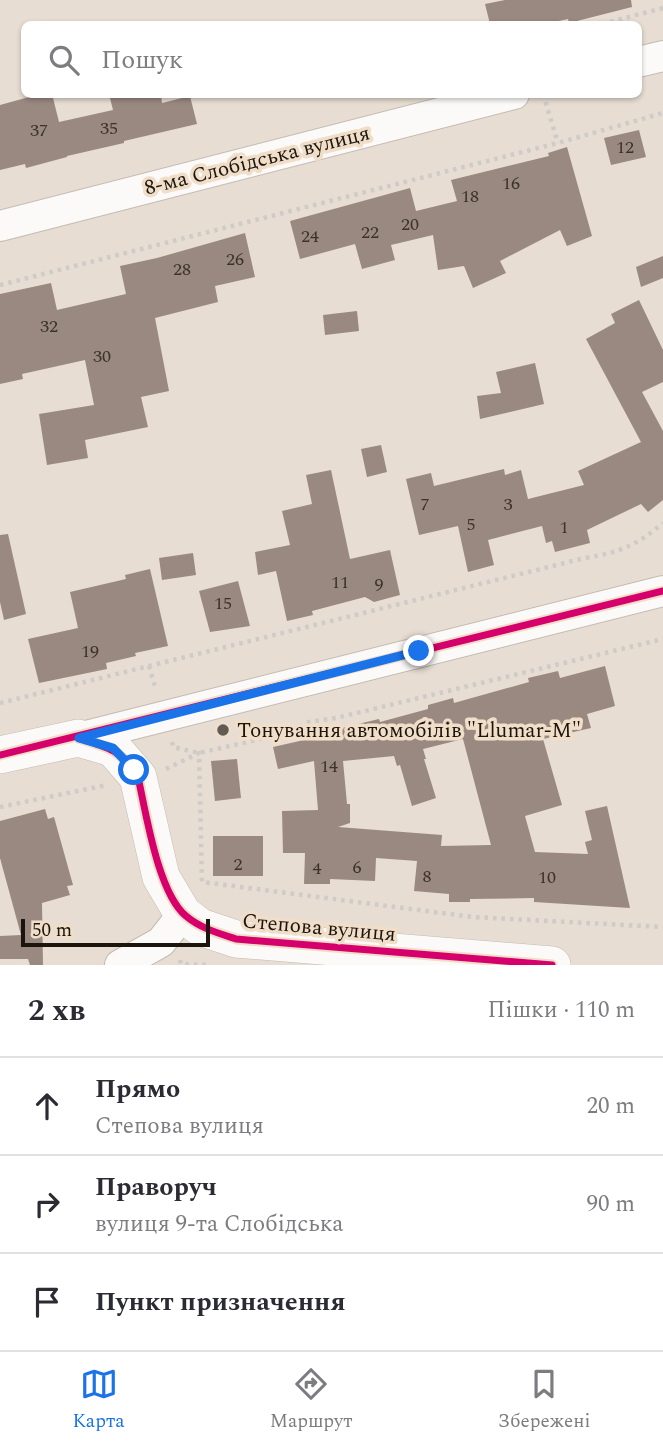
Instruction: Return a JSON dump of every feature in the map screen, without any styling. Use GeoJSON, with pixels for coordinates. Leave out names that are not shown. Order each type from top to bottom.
{"type":"FeatureCollection","features":[{"type":"Feature","properties":{"kind":"street"},"geometry":{"type":"LineString","coordinates":[[642,61],[663,56]]}},
{"type":"Feature","properties":{"kind":"street","name":"8-ма Слобідська вулиця"},"geometry":{"type":"LineString","coordinates":[[0,226],[498,98]]}},
{"type":"Feature","properties":{"kind":"street"},"geometry":{"type":"LineString","coordinates":[[0,755],[79,738],[663,590]]}},
{"type":"Feature","properties":{"kind":"street","name":"Степова вулиця"},"geometry":{"type":"LineString","coordinates":[[79,738],[113,748],[138,777],[172,928],[200,927],[236,939],[552,965]]}},
{"type":"Feature","properties":{"kind":"street"},"geometry":{"type":"LineString","coordinates":[[120,965],[172,928]]}},
{"type":"Feature","properties":{"kind":"path"},"geometry":{"type":"LineString","coordinates":[[613,21],[663,8]]}},
{"type":"Feature","properties":{"kind":"path"},"geometry":{"type":"LineString","coordinates":[[543,98],[558,143]]}},
{"type":"Feature","properties":{"kind":"path"},"geometry":{"type":"LineString","coordinates":[[0,285],[558,143],[663,113]]}},
{"type":"Feature","properties":{"kind":"path"},"geometry":{"type":"LineString","coordinates":[[0,703],[572,561],[612,554],[642,541],[663,523]]}},
{"type":"Feature","properties":{"kind":"path"},"geometry":{"type":"LineString","coordinates":[[160,772],[199,753],[283,734],[309,722],[336,718],[663,639]]}},
{"type":"Feature","properties":{"kind":"path"},"geometry":{"type":"LineString","coordinates":[[199,753],[202,882],[473,917],[663,927]]}},
{"type":"Feature","properties":{"kind":"path"},"geometry":{"type":"LineString","coordinates":[[0,807],[109,785]]}},
{"type":"Feature","properties":{"kind":"path"},"geometry":{"type":"LineString","coordinates":[[172,928],[181,964],[217,965]]}},
{"type":"Feature","properties":{"kind":"building"},"geometry":{"type":"Polygon","coordinates":[[[505,0],[631,0],[632,7],[577,21],[489,21],[485,4],[505,0]]]}},
{"type":"Feature","properties":{"kind":"building"},"geometry":{"type":"Polygon","coordinates":[[[25,98],[53,98],[59,122],[113,110],[110,98],[161,98],[162,103],[190,98],[197,124],[26,168],[25,164],[0,170],[0,105],[25,98]]]}},
{"type":"Feature","properties":{"kind":"building"},"geometry":{"type":"Polygon","coordinates":[[[639,130],[646,157],[611,165],[604,138],[639,130]]]}},
{"type":"Feature","properties":{"kind":"building"},"geometry":{"type":"Polygon","coordinates":[[[567,147],[592,236],[567,246],[560,230],[500,261],[506,273],[473,288],[464,266],[438,270],[433,235],[391,245],[395,260],[362,269],[355,244],[300,259],[290,221],[410,188],[416,211],[457,201],[451,180],[549,156],[548,153],[567,147]]]}},
{"type":"Feature","properties":{"kind":"building"},"geometry":{"type":"Polygon","coordinates":[[[245,233],[255,277],[215,286],[218,302],[155,318],[169,391],[141,397],[148,427],[85,440],[88,458],[47,465],[39,414],[94,405],[85,360],[22,374],[23,379],[0,384],[0,294],[51,283],[57,310],[126,294],[120,266],[245,233]]]}},
{"type":"Feature","properties":{"kind":"building"},"geometry":{"type":"Polygon","coordinates":[[[663,256],[663,278],[641,287],[636,267],[663,256]]]}},
{"type":"Feature","properties":{"kind":"building"},"geometry":{"type":"Polygon","coordinates":[[[639,300],[663,350],[663,382],[642,392],[663,431],[663,500],[648,512],[641,504],[587,530],[590,543],[555,552],[552,541],[546,543],[542,526],[488,540],[494,565],[468,572],[458,526],[419,535],[406,479],[431,473],[434,486],[504,469],[505,475],[521,470],[528,499],[584,485],[578,471],[641,442],[586,339],[615,323],[611,314],[639,300]]]}},
{"type":"Feature","properties":{"kind":"building"},"geometry":{"type":"Polygon","coordinates":[[[357,311],[359,331],[325,335],[323,315],[357,311]]]}},
{"type":"Feature","properties":{"kind":"building"},"geometry":{"type":"Polygon","coordinates":[[[535,363],[544,404],[480,419],[477,396],[501,393],[496,372],[535,363]]]}},
{"type":"Feature","properties":{"kind":"building"},"geometry":{"type":"Polygon","coordinates":[[[381,445],[387,472],[367,477],[361,449],[381,445]]]}},
{"type":"Feature","properties":{"kind":"building"},"geometry":{"type":"Polygon","coordinates":[[[331,470],[350,559],[390,550],[400,595],[374,602],[365,597],[312,611],[313,615],[287,621],[276,571],[258,575],[255,552],[290,545],[282,511],[312,504],[306,475],[331,470]]]}},
{"type":"Feature","properties":{"kind":"building"},"geometry":{"type":"Polygon","coordinates":[[[8,534],[26,614],[4,620],[0,602],[0,535],[8,534]]]}},
{"type":"Feature","properties":{"kind":"building"},"geometry":{"type":"Polygon","coordinates":[[[193,553],[196,575],[162,580],[159,558],[193,553]]]}},
{"type":"Feature","properties":{"kind":"building"},"geometry":{"type":"Polygon","coordinates":[[[150,569],[168,646],[106,663],[107,669],[39,683],[28,639],[78,628],[70,592],[126,579],[125,575],[150,569]]]}},
{"type":"Feature","properties":{"kind":"building"},"geometry":{"type":"Polygon","coordinates":[[[238,581],[250,626],[210,632],[199,591],[238,581]]]}},
{"type":"Feature","properties":{"kind":"building"},"geometry":{"type":"Polygon","coordinates":[[[605,666],[615,706],[587,714],[591,728],[543,739],[562,805],[525,816],[535,852],[588,854],[585,842],[592,840],[585,811],[607,806],[630,908],[534,902],[534,898],[449,902],[449,894],[414,891],[417,861],[376,858],[375,881],[330,879],[330,884],[304,884],[305,853],[283,853],[282,811],[318,810],[314,761],[278,769],[273,747],[313,738],[310,727],[333,726],[333,730],[379,719],[380,722],[428,709],[428,705],[453,698],[454,703],[529,682],[528,678],[558,671],[560,678],[605,666]],[[463,739],[423,749],[436,798],[412,806],[400,765],[397,766],[394,756],[343,761],[347,804],[350,804],[350,823],[338,827],[442,835],[441,846],[491,845],[463,739]]]}},
{"type":"Feature","properties":{"kind":"building"},"geometry":{"type":"Polygon","coordinates":[[[237,759],[241,798],[215,801],[211,761],[237,759]]]}},
{"type":"Feature","properties":{"kind":"building"},"geometry":{"type":"Polygon","coordinates":[[[45,809],[48,819],[54,817],[73,885],[67,886],[70,895],[42,903],[43,965],[30,965],[28,959],[0,959],[0,936],[21,935],[0,858],[0,821],[45,809]]]}},
{"type":"Feature","properties":{"kind":"building"},"geometry":{"type":"Polygon","coordinates":[[[213,836],[263,836],[263,876],[213,876],[213,836]]]}},
{"type":"Feature","properties":{"kind":"cycle path"},"geometry":{"type":"LineString","coordinates":[[0,755],[663,591]]}},
{"type":"Feature","properties":{"kind":"cycle path"},"geometry":{"type":"LineString","coordinates":[[78,738],[113,751],[126,761],[138,777],[154,851],[168,890],[186,916],[203,927],[236,939],[552,965]]}},
{"type":"Feature","properties":{"kind":"place","name":"Тонування автомобілів \"Llumar-M\""},"geometry":{"type":"Point","coordinates":[223,730]}},
{"type":"Feature","properties":{"kind":"route"},"geometry":{"type":"LineString","coordinates":[[134,770],[113,748],[79,738],[419,651]]}}]}
